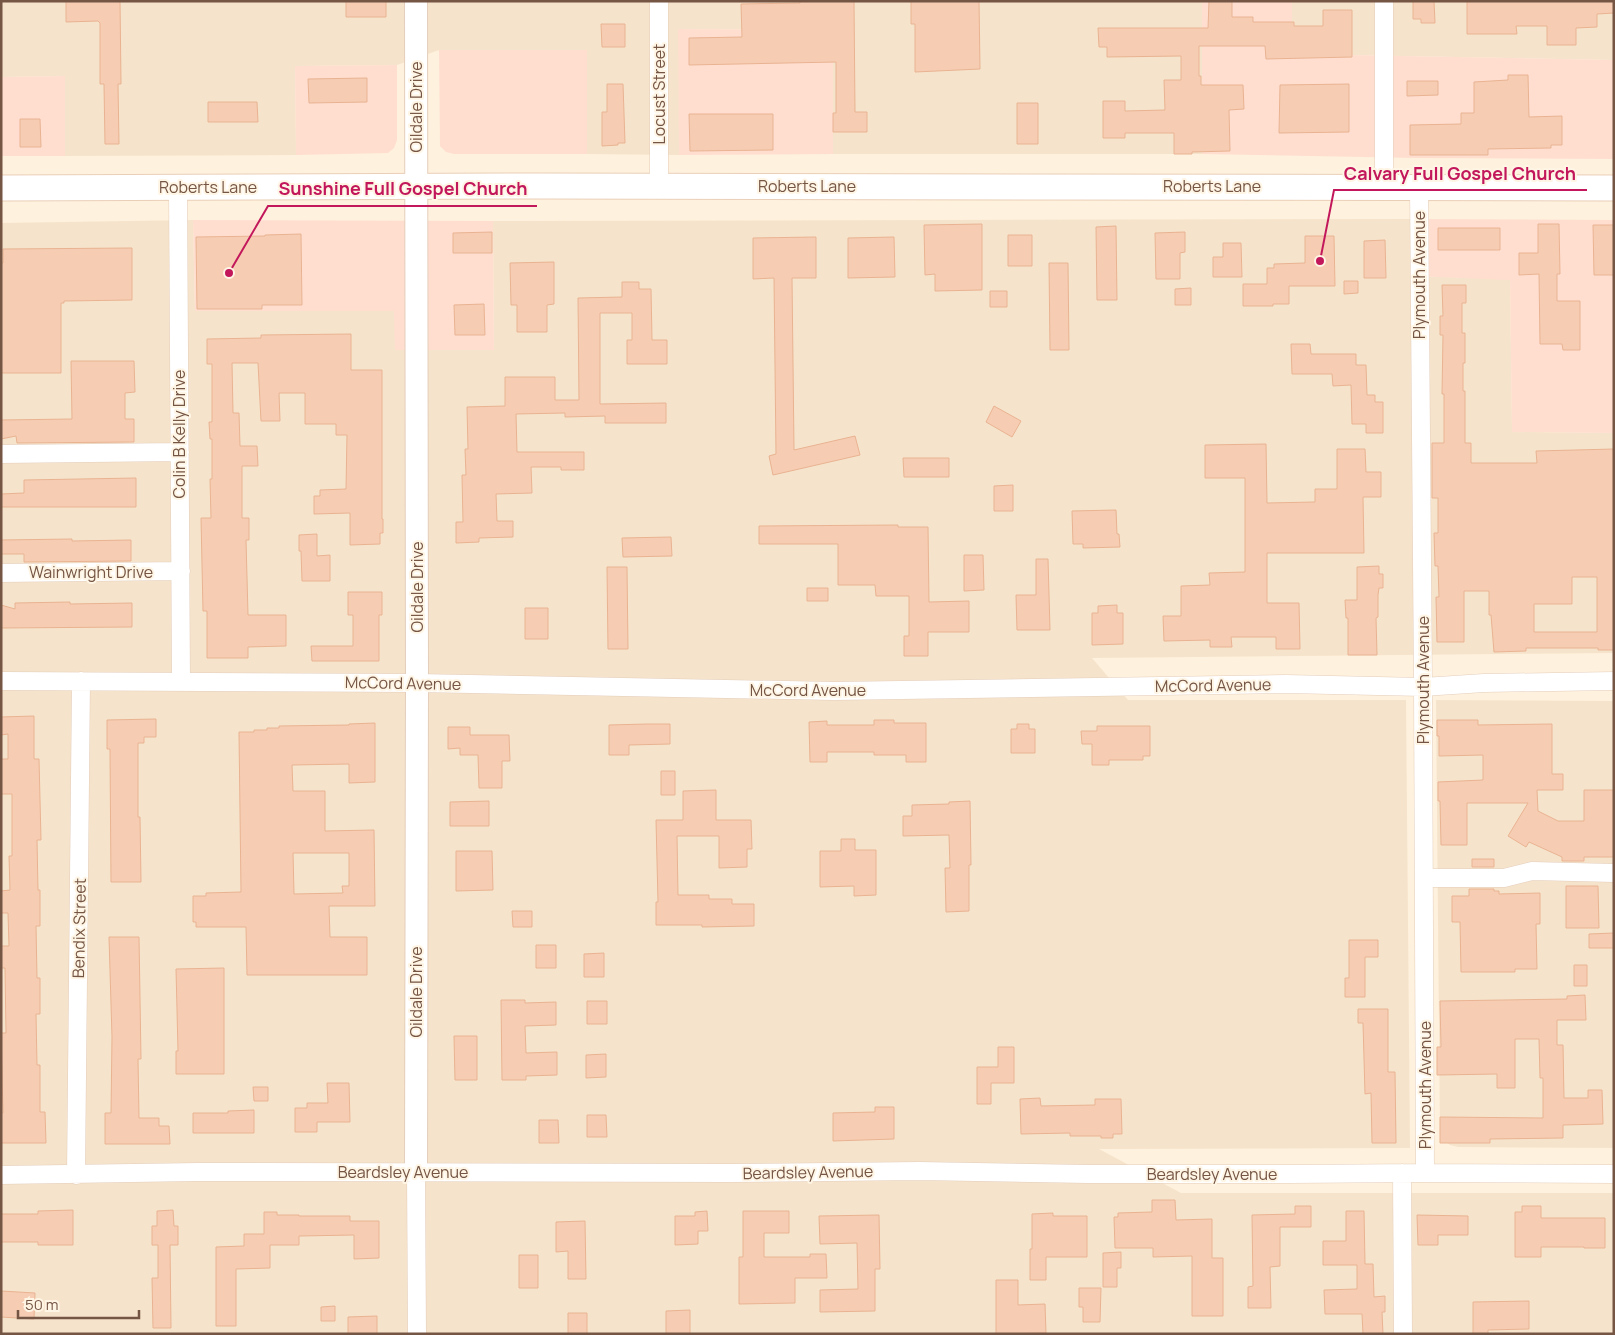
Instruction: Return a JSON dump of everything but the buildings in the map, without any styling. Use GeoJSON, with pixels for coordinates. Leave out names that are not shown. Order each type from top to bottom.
{"type":"FeatureCollection","features":[{"type":"Feature","properties":{"kind":"main road","name":"Roberts Lane"},"geometry":{"type":"LineString","coordinates":[[1,188],[416,186],[1419,186],[1614,188]]}},
{"type":"Feature","properties":{"kind":"street","name":"Oildale Drive"},"geometry":{"type":"LineString","coordinates":[[416,1],[416,1172]]}},
{"type":"Feature","properties":{"kind":"street","name":"Locust Street"},"geometry":{"type":"LineString","coordinates":[[659,1],[659,186]]}},
{"type":"Feature","properties":{"kind":"street"},"geometry":{"type":"LineString","coordinates":[[1384,1],[1384,186]]}},
{"type":"Feature","properties":{"kind":"street","name":"Plymouth Avenue"},"geometry":{"type":"LineString","coordinates":[[1419,186],[1425,1173]]}},
{"type":"Feature","properties":{"kind":"street","name":"Colin B Kelly Drive"},"geometry":{"type":"LineString","coordinates":[[178,188],[181,681]]}},
{"type":"Feature","properties":{"kind":"street"},"geometry":{"type":"LineString","coordinates":[[1,454],[180,452]]}},
{"type":"Feature","properties":{"kind":"street","name":"Wainwright Drive"},"geometry":{"type":"LineString","coordinates":[[1,572],[180,571]]}},
{"type":"Feature","properties":{"kind":"street","name":"McCord Avenue"},"geometry":{"type":"LineString","coordinates":[[1,681],[417,683],[834,691],[1286,684],[1423,687],[1484,683],[1614,682]]}},
{"type":"Feature","properties":{"kind":"street","name":"Bendix Street"},"geometry":{"type":"LineString","coordinates":[[76,1175],[81,681]]}},
{"type":"Feature","properties":{"kind":"street"},"geometry":{"type":"LineString","coordinates":[[1424,878],[1504,878],[1532,871],[1614,872]]}},
{"type":"Feature","properties":{"kind":"street","name":"Beardsley Avenue"},"geometry":{"type":"LineString","coordinates":[[1,1175],[198,1172],[738,1173],[919,1171],[1106,1174],[1614,1174]]}},
{"type":"Feature","properties":{"kind":"street"},"geometry":{"type":"LineString","coordinates":[[416,1172],[417,1334]]}},
{"type":"Feature","properties":{"kind":"street"},"geometry":{"type":"LineString","coordinates":[[1402,1173],[1403,1334]]}},
{"type":"Feature","properties":{"kind":"shaded area"},"geometry":{"type":"Polygon","coordinates":[[[1,1],[1202,1],[1202,154],[833,154],[832,30],[679,29],[679,155],[587,154],[587,50],[439,50],[397,65],[295,66],[296,155],[65,156],[65,76],[1,77],[1,1]]]}},
{"type":"Feature","properties":{"kind":"shaded area"},"geometry":{"type":"Polygon","coordinates":[[[1202,1],[1292,1],[1292,54],[1614,60],[1614,159],[1202,154],[1202,1]]]}},
{"type":"Feature","properties":{"kind":"shaded area"},"geometry":{"type":"Polygon","coordinates":[[[1292,1],[1614,1],[1614,60],[1292,54],[1292,1]]]}},
{"type":"Feature","properties":{"kind":"shaded area"},"geometry":{"type":"Polygon","coordinates":[[[678,29],[833,30],[833,154],[679,155],[678,29]]]}},
{"type":"Feature","properties":{"kind":"shaded area"},"geometry":{"type":"Polygon","coordinates":[[[439,50],[587,50],[587,154],[454,154],[446,152],[440,146],[439,50]]]}},
{"type":"Feature","properties":{"kind":"shaded area"},"geometry":{"type":"Polygon","coordinates":[[[397,65],[397,140],[394,148],[388,153],[296,155],[295,66],[397,65]]]}},
{"type":"Feature","properties":{"kind":"shaded area"},"geometry":{"type":"Polygon","coordinates":[[[65,76],[65,156],[1,156],[1,77],[65,76]]]}},
{"type":"Feature","properties":{"kind":"shaded area"},"geometry":{"type":"Polygon","coordinates":[[[1413,219],[1414,276],[1510,279],[1512,432],[1614,433],[1614,653],[1092,658],[1128,700],[1406,700],[1410,1148],[1099,1149],[1181,1193],[1614,1193],[1614,1334],[1,1334],[1,223],[193,220],[195,311],[395,311],[395,350],[494,350],[493,221],[1413,219]]]}},
{"type":"Feature","properties":{"kind":"shaded area"},"geometry":{"type":"Polygon","coordinates":[[[1413,219],[1614,220],[1614,433],[1512,432],[1510,280],[1414,276],[1413,219]]]}},
{"type":"Feature","properties":{"kind":"shaded area"},"geometry":{"type":"Polygon","coordinates":[[[193,220],[493,221],[494,350],[395,350],[394,311],[195,311],[193,220]]]}},
{"type":"Feature","properties":{"kind":"shaded area"},"geometry":{"type":"Polygon","coordinates":[[[1436,700],[1614,701],[1614,1148],[1458,1147],[1450,1145],[1443,1140],[1440,1132],[1436,700]]]}},
{"type":"Feature","properties":{"kind":"place","name":"Calvary Full Gospel Church"},"geometry":{"type":"Point","coordinates":[1320,261]}},
{"type":"Feature","properties":{"kind":"place","name":"Sunshine Full Gospel Church"},"geometry":{"type":"Point","coordinates":[229,273]}}]}
